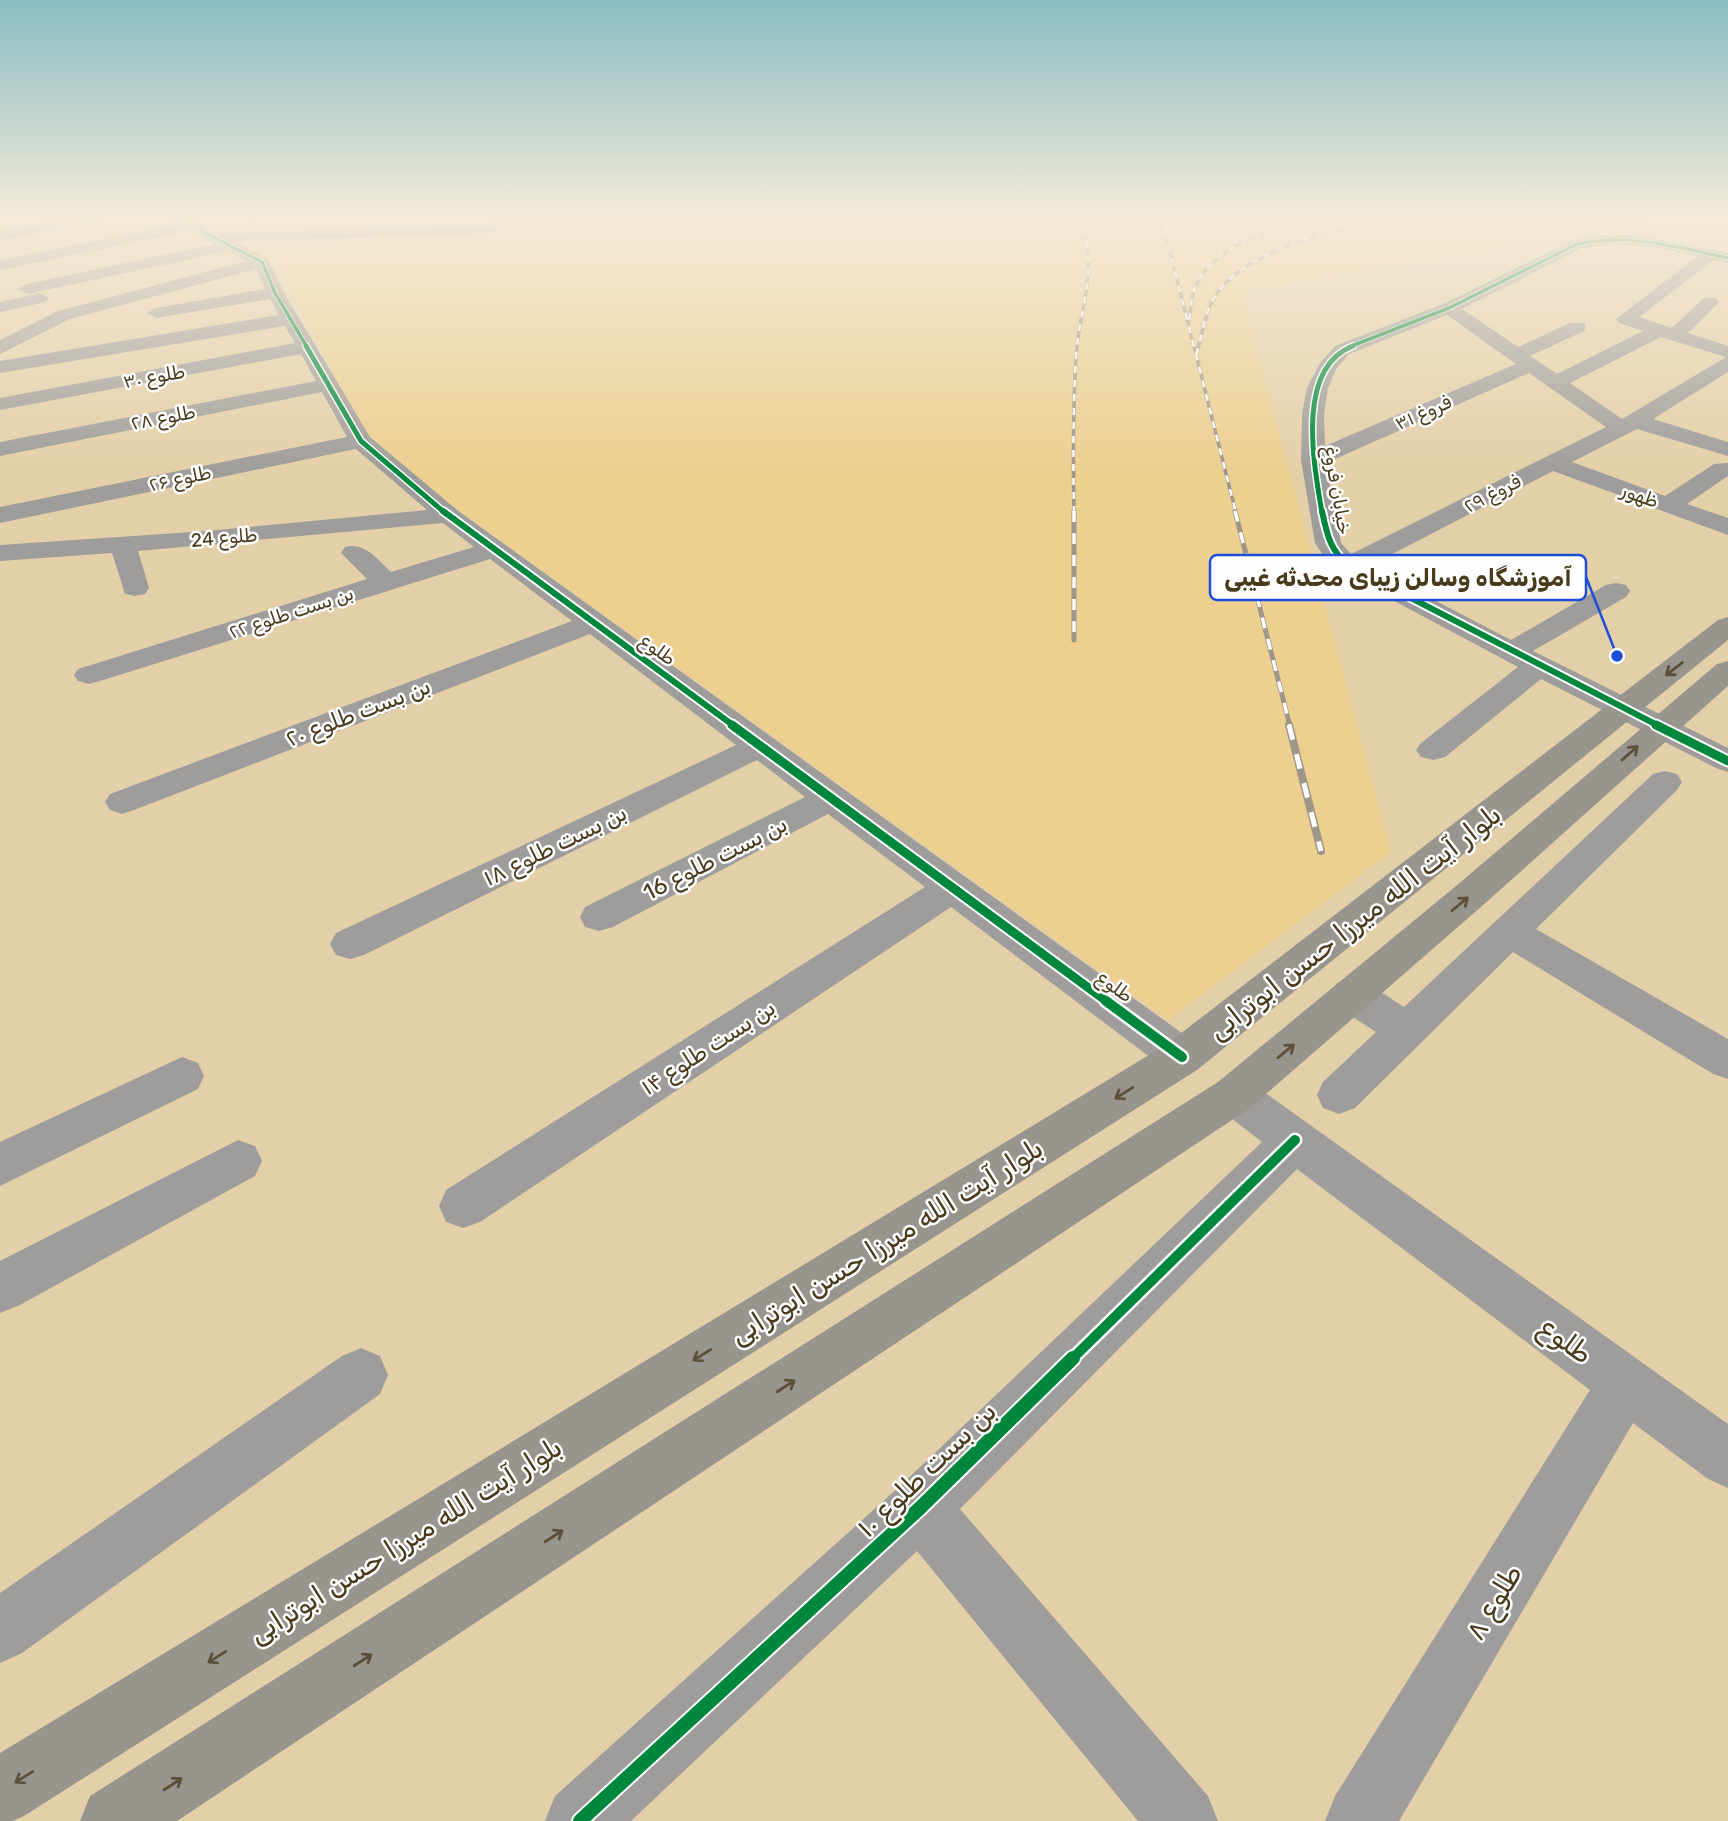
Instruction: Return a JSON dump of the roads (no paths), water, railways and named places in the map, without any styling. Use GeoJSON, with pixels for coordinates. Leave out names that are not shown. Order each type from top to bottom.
{"type":"FeatureCollection","features":[{"type":"Feature","properties":{"kind":"main road","name":"بلوار آیت الله میرزا حسن ابوترابی"},"geometry":{"type":"LineString","coordinates":[[0,1792],[1182,1057],[1728,626]]}},
{"type":"Feature","properties":{"kind":"main road","name":"بلوار آیت الله میرزا حسن ابوترابی"},"geometry":{"type":"LineString","coordinates":[[115,1821],[1234,1095],[1728,670]]}},
{"type":"Feature","properties":{"kind":"main road"},"geometry":{"type":"LineString","coordinates":[[1182,1057],[1234,1095]]}},
{"type":"Feature","properties":{"kind":"street"},"geometry":{"type":"LineString","coordinates":[[48,304],[64,315]]}},
{"type":"Feature","properties":{"kind":"street"},"geometry":{"type":"LineString","coordinates":[[0,348],[64,315],[104,304]]}},
{"type":"Feature","properties":{"kind":"street"},"geometry":{"type":"LineString","coordinates":[[28,334],[208,304]]}},
{"type":"Feature","properties":{"kind":"street","name":"طلوع"},"geometry":{"type":"LineString","coordinates":[[282,304],[361,441],[448,515],[1182,1057]]}},
{"type":"Feature","properties":{"kind":"street","name":"خیابان فروغ"},"geometry":{"type":"LineString","coordinates":[[1456,304],[1342,350],[1329,359],[1314,408],[1311,436],[1328,543],[1336,555],[1349,566],[1525,659],[1728,761]]}},
{"type":"Feature","properties":{"kind":"street"},"geometry":{"type":"LineString","coordinates":[[1648,304],[1625,319],[1728,352]]}},
{"type":"Feature","properties":{"kind":"street"},"geometry":{"type":"LineString","coordinates":[[1557,382],[1667,332],[1707,304]]}},
{"type":"Feature","properties":{"kind":"street"},"geometry":{"type":"LineString","coordinates":[[1448,308],[1557,382],[1628,424],[1720,454]]}},
{"type":"Feature","properties":{"kind":"street"},"geometry":{"type":"LineString","coordinates":[[0,367],[291,319]]}},
{"type":"Feature","properties":{"kind":"street","name":"فروغ ۳۱"},"geometry":{"type":"LineString","coordinates":[[1313,460],[1525,359],[1577,327]]}},
{"type":"Feature","properties":{"kind":"street","name":"طلوع ۳۰"},"geometry":{"type":"LineString","coordinates":[[0,404],[307,347]]}},
{"type":"Feature","properties":{"kind":"street","name":"فروغ ۲۹"},"geometry":{"type":"LineString","coordinates":[[1349,566],[1628,424],[1728,363]]}},
{"type":"Feature","properties":{"kind":"street","name":"طلوع ۲۸"},"geometry":{"type":"LineString","coordinates":[[0,449],[327,384]]}},
{"type":"Feature","properties":{"kind":"street"},"geometry":{"type":"LineString","coordinates":[[1691,386],[1716,394]]}},
{"type":"Feature","properties":{"kind":"street"},"geometry":{"type":"LineString","coordinates":[[1668,505],[1720,454],[1728,429]]}},
{"type":"Feature","properties":{"kind":"street","name":"طلوع ۲۶"},"geometry":{"type":"LineString","coordinates":[[0,515],[361,441]]}},
{"type":"Feature","properties":{"kind":"street","name":"ظهور"},"geometry":{"type":"LineString","coordinates":[[1552,463],[1728,527]]}},
{"type":"Feature","properties":{"kind":"street","name":"طلوع 24"},"geometry":{"type":"LineString","coordinates":[[0,554],[448,515]]}},
{"type":"Feature","properties":{"kind":"street"},"geometry":{"type":"LineString","coordinates":[[123,545],[135,588]]}},
{"type":"Feature","properties":{"kind":"street","name":"بن بست طلوع ۲۲"},"geometry":{"type":"LineString","coordinates":[[89,676],[493,549]]}},
{"type":"Feature","properties":{"kind":"street"},"geometry":{"type":"LineString","coordinates":[[354,553],[386,582]]}},
{"type":"Feature","properties":{"kind":"street"},"geometry":{"type":"LineString","coordinates":[[1433,750],[1525,659],[1616,591]]}},
{"type":"Feature","properties":{"kind":"street","name":"بن بست طلوع ۲۰"},"geometry":{"type":"LineString","coordinates":[[122,802],[593,623]]}},
{"type":"Feature","properties":{"kind":"street","name":"بن بست طلوع ۱۸"},"geometry":{"type":"LineString","coordinates":[[350,944],[760,746]]}},
{"type":"Feature","properties":{"kind":"street"},"geometry":{"type":"LineString","coordinates":[[1339,1095],[1665,782]]}},
{"type":"Feature","properties":{"kind":"street","name":"بن بست طلوع 16"},"geometry":{"type":"LineString","coordinates":[[599,917],[831,798]]}},
{"type":"Feature","properties":{"kind":"street"},"geometry":{"type":"LineString","coordinates":[[1575,801],[1621,824]]}},
{"type":"Feature","properties":{"kind":"street","name":"بن بست طلوع ۱۴"},"geometry":{"type":"LineString","coordinates":[[463,1206],[953,888]]}},
{"type":"Feature","properties":{"kind":"street"},"geometry":{"type":"LineString","coordinates":[[1508,931],[1728,1061]]}},
{"type":"Feature","properties":{"kind":"street"},"geometry":{"type":"LineString","coordinates":[[1352,995],[1405,1029]]}},
{"type":"Feature","properties":{"kind":"street"},"geometry":{"type":"LineString","coordinates":[[0,1166],[182,1076]]}},
{"type":"Feature","properties":{"kind":"street","name":"طلوع"},"geometry":{"type":"LineString","coordinates":[[1234,1095],[1728,1460]]}},
{"type":"Feature","properties":{"kind":"street","name":"بن بست طلوع ۱۰"},"geometry":{"type":"LineString","coordinates":[[580,1821],[920,1508],[1295,1140]]}},
{"type":"Feature","properties":{"kind":"street"},"geometry":{"type":"LineString","coordinates":[[0,1288],[238,1161]]}},
{"type":"Feature","properties":{"kind":"street"},"geometry":{"type":"LineString","coordinates":[[0,1631],[361,1375]]}},
{"type":"Feature","properties":{"kind":"street","name":"طلوع ۸"},"geometry":{"type":"LineString","coordinates":[[1360,1821],[1625,1384]]}},
{"type":"Feature","properties":{"kind":"street"},"geometry":{"type":"LineString","coordinates":[[920,1508],[1183,1821]]}},
{"type":"Feature","properties":{"kind":"railway"},"geometry":{"type":"LineString","coordinates":[[1074,640],[1076,356],[1084,304]]}},
{"type":"Feature","properties":{"kind":"railway"},"geometry":{"type":"LineString","coordinates":[[1183,304],[1196,355]]}},
{"type":"Feature","properties":{"kind":"railway"},"geometry":{"type":"LineString","coordinates":[[1189,320],[1191,304]]}},
{"type":"Feature","properties":{"kind":"railway"},"geometry":{"type":"LineString","coordinates":[[1196,355],[1211,304]]}},
{"type":"Feature","properties":{"kind":"railway"},"geometry":{"type":"LineString","coordinates":[[1196,355],[1236,513]]}},
{"type":"Feature","properties":{"kind":"railway"},"geometry":{"type":"LineString","coordinates":[[1235,511],[1290,726]]}},
{"type":"Feature","properties":{"kind":"railway"},"geometry":{"type":"LineString","coordinates":[[1289,725],[1321,851]]}},
{"type":"Feature","properties":{"kind":"place","name":"آموزشگاه وسالن زیبای محدثه غیبی"},"geometry":{"type":"Point","coordinates":[1617,656]}}]}
